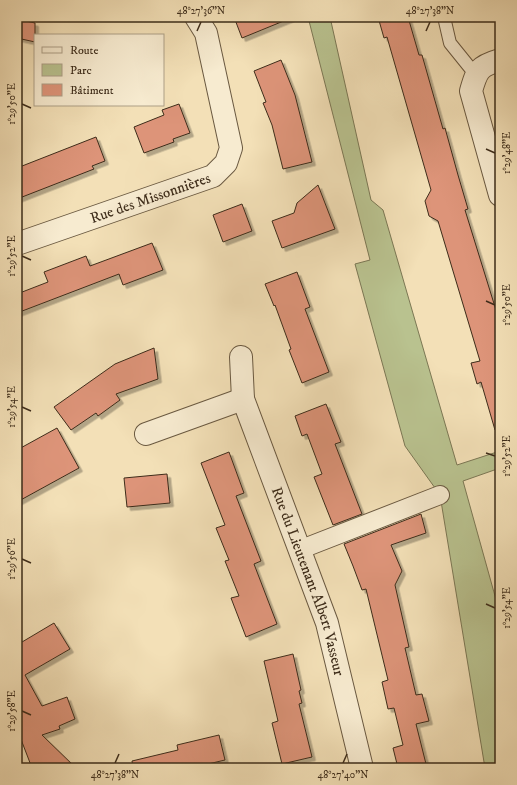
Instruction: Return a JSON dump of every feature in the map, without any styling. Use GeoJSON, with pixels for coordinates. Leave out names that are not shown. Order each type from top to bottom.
{"type":"FeatureCollection","features":[{"type":"Feature","properties":{"kind":"street","name":"Rue des Missonnières"},"geometry":{"type":"LineString","coordinates":[[17,244],[213,176],[226,163],[231,148],[206,33],[196,17]]}},
{"type":"Feature","properties":{"kind":"street"},"geometry":{"type":"LineString","coordinates":[[500,60],[487,64],[475,74],[471,91],[500,195]]}},
{"type":"Feature","properties":{"kind":"street","name":"Rue du Lieutenant Albert Vasseur"},"geometry":{"type":"LineString","coordinates":[[241,357],[243,399],[327,623],[362,768]]}},
{"type":"Feature","properties":{"kind":"street"},"geometry":{"type":"LineString","coordinates":[[146,434],[243,399]]}},
{"type":"Feature","properties":{"kind":"street"},"geometry":{"type":"LineString","coordinates":[[300,550],[440,495]]}},
{"type":"Feature","properties":{"kind":"lane"},"geometry":{"type":"LineString","coordinates":[[444,17],[450,44],[475,74]]}},
{"type":"Feature","properties":{"kind":"green space"},"geometry":{"type":"Polygon","coordinates":[[[308,17],[330,17],[371,200],[383,210],[457,465],[500,451],[500,468],[463,481],[500,614],[500,768],[485,768],[440,495],[405,446],[355,264],[370,260],[308,17]]]}},
{"type":"Feature","properties":{"kind":"building"},"geometry":{"type":"Polygon","coordinates":[[[234,17],[291,17],[291,18],[242,38],[234,17]]]}},
{"type":"Feature","properties":{"kind":"building"},"geometry":{"type":"Polygon","coordinates":[[[378,17],[408,17],[419,55],[422,55],[443,129],[445,128],[468,209],[465,210],[500,323],[500,429],[495,430],[481,382],[477,384],[471,363],[480,361],[438,221],[429,216],[425,201],[431,190],[387,37],[384,38],[378,17]]]}},
{"type":"Feature","properties":{"kind":"building"},"geometry":{"type":"Polygon","coordinates":[[[17,19],[35,23],[34,42],[17,38],[17,19]]]}},
{"type":"Feature","properties":{"kind":"building"},"geometry":{"type":"Polygon","coordinates":[[[281,60],[295,95],[312,162],[283,169],[272,125],[263,103],[266,102],[254,71],[281,60]]]}},
{"type":"Feature","properties":{"kind":"building"},"geometry":{"type":"Polygon","coordinates":[[[179,104],[190,133],[173,139],[174,142],[144,153],[134,127],[164,115],[162,110],[179,104]]]}},
{"type":"Feature","properties":{"kind":"building"},"geometry":{"type":"Polygon","coordinates":[[[96,137],[105,161],[92,166],[94,169],[17,199],[17,168],[96,137]]]}},
{"type":"Feature","properties":{"kind":"building"},"geometry":{"type":"Polygon","coordinates":[[[318,185],[335,229],[282,248],[272,221],[294,213],[297,203],[318,185]]]}},
{"type":"Feature","properties":{"kind":"building"},"geometry":{"type":"Polygon","coordinates":[[[242,204],[252,231],[223,242],[213,215],[242,204]]]}},
{"type":"Feature","properties":{"kind":"building"},"geometry":{"type":"Polygon","coordinates":[[[152,243],[163,270],[123,285],[119,274],[17,313],[17,294],[48,282],[44,272],[86,256],[90,266],[152,243]]]}},
{"type":"Feature","properties":{"kind":"building"},"geometry":{"type":"Polygon","coordinates":[[[297,272],[310,307],[305,309],[329,372],[302,383],[289,350],[291,349],[275,305],[274,306],[265,284],[297,272]]]}},
{"type":"Feature","properties":{"kind":"building"},"geometry":{"type":"Polygon","coordinates":[[[154,348],[158,379],[116,394],[120,400],[98,416],[96,413],[71,430],[54,407],[115,364],[154,348]]]}},
{"type":"Feature","properties":{"kind":"building"},"geometry":{"type":"Polygon","coordinates":[[[326,404],[341,442],[335,444],[362,514],[333,525],[314,477],[322,474],[307,434],[302,436],[295,416],[326,404]]]}},
{"type":"Feature","properties":{"kind":"building"},"geometry":{"type":"Polygon","coordinates":[[[57,428],[79,468],[17,502],[17,450],[57,428]]]}},
{"type":"Feature","properties":{"kind":"building"},"geometry":{"type":"Polygon","coordinates":[[[229,452],[244,493],[236,496],[261,561],[254,564],[277,624],[246,637],[231,598],[239,596],[225,561],[229,560],[216,528],[225,525],[201,463],[229,452]]]}},
{"type":"Feature","properties":{"kind":"building"},"geometry":{"type":"Polygon","coordinates":[[[167,474],[170,503],[127,507],[124,478],[167,474]]]}},
{"type":"Feature","properties":{"kind":"building"},"geometry":{"type":"Polygon","coordinates":[[[421,514],[426,533],[391,545],[402,571],[395,585],[409,647],[405,648],[416,695],[422,694],[429,721],[416,724],[427,768],[398,768],[393,748],[403,745],[394,708],[388,709],[382,682],[388,680],[366,589],[362,590],[344,544],[421,514]]]}},
{"type":"Feature","properties":{"kind":"building"},"geometry":{"type":"Polygon","coordinates":[[[54,623],[70,649],[25,675],[42,706],[67,697],[75,719],[59,726],[60,729],[42,735],[76,768],[32,768],[17,729],[17,645],[54,623]]]}},
{"type":"Feature","properties":{"kind":"building"},"geometry":{"type":"Polygon","coordinates":[[[293,654],[301,690],[299,691],[302,703],[299,704],[312,757],[282,764],[272,723],[278,721],[264,661],[293,654]]]}},
{"type":"Feature","properties":{"kind":"building"},"geometry":{"type":"Polygon","coordinates":[[[219,735],[225,760],[191,768],[133,768],[132,761],[178,750],[177,745],[219,735]]]}}]}
